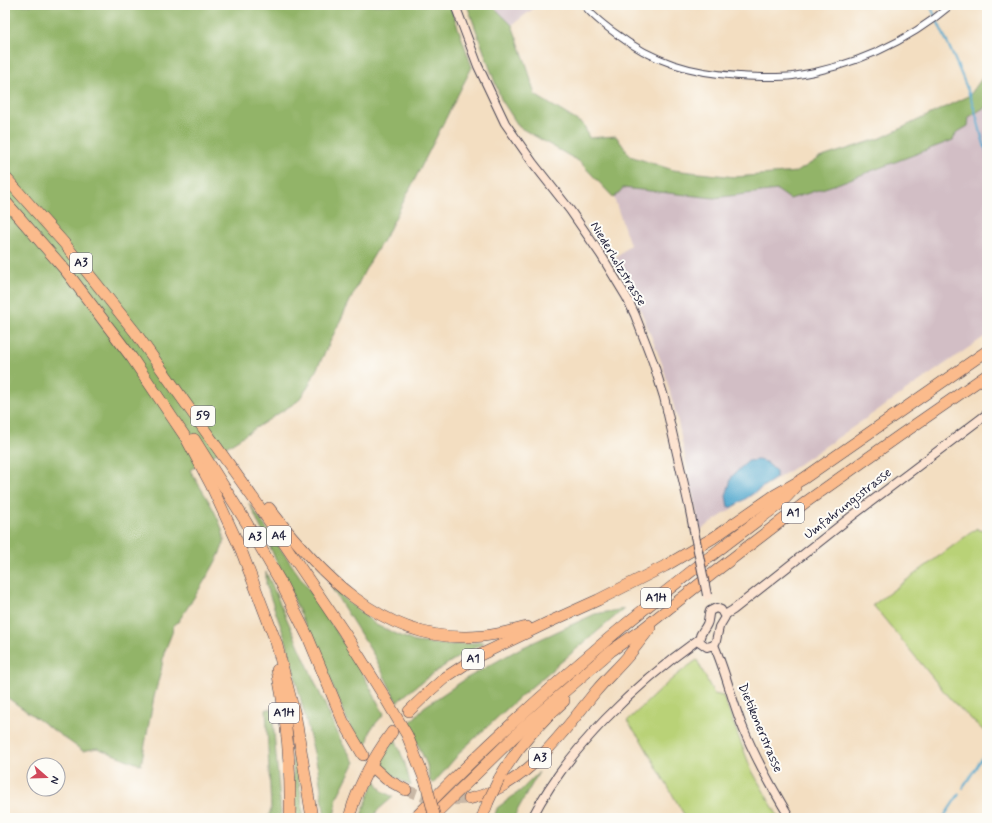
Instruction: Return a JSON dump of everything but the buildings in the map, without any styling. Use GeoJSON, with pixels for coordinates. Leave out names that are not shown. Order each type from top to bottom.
{"type":"FeatureCollection","features":[{"type":"Feature","properties":{"kind":"highway","name":"A3"},"geometry":{"type":"LineString","coordinates":[[5,177],[74,255],[152,354]]}},
{"type":"Feature","properties":{"kind":"highway","name":"A3"},"geometry":{"type":"LineString","coordinates":[[5,194],[49,243],[111,320],[165,395],[216,473],[262,549],[288,596],[308,637],[342,721],[363,755]]}},
{"type":"Feature","properties":{"kind":"highway"},"geometry":{"type":"LineString","coordinates":[[5,201],[61,265],[99,312],[173,418],[203,469],[231,526],[249,570],[263,611],[271,626],[291,698],[303,756],[312,818]]}},
{"type":"Feature","properties":{"kind":"highway","name":"A1"},"geometry":{"type":"LineString","coordinates":[[409,711],[432,689],[462,666],[495,647],[610,594],[666,566],[713,538],[775,495],[803,479],[987,351]]}},
{"type":"Feature","properties":{"kind":"highway","name":"59"},"geometry":{"type":"LineString","coordinates":[[152,354],[163,362],[242,470]]}},
{"type":"Feature","properties":{"kind":"highway","name":"A4"},"geometry":{"type":"LineString","coordinates":[[152,354],[159,366],[224,456],[365,664],[409,740],[435,818]]}},
{"type":"Feature","properties":{"kind":"highway","name":"A1"},"geometry":{"type":"LineString","coordinates":[[644,628],[740,552],[812,498],[987,375]]}},
{"type":"Feature","properties":{"kind":"highway","name":"A3"},"geometry":{"type":"LineString","coordinates":[[242,470],[281,524],[323,570],[360,602],[387,619],[421,632],[459,637],[493,635],[547,623]]}},
{"type":"Feature","properties":{"kind":"highway","name":"A1H"},"geometry":{"type":"LineString","coordinates":[[415,818],[490,743],[579,662],[670,587],[781,503],[803,479]]}},
{"type":"Feature","properties":{"kind":"highway","name":"A1H"},"geometry":{"type":"LineString","coordinates":[[263,611],[279,680],[285,717],[290,771],[290,818]]}},
{"type":"Feature","properties":{"kind":"highway","name":"A3"},"geometry":{"type":"LineString","coordinates":[[469,799],[483,796],[496,790],[522,774],[541,757],[604,682],[629,655],[659,616]]}},
{"type":"Feature","properties":{"kind":"highway"},"geometry":{"type":"LineString","coordinates":[[482,818],[488,802],[508,762],[531,732],[558,706],[616,657],[644,628]]}},
{"type":"Feature","properties":{"kind":"highway"},"geometry":{"type":"LineString","coordinates":[[431,818],[493,756],[553,701],[611,651],[644,628]]}},
{"type":"Feature","properties":{"kind":"highway"},"geometry":{"type":"LineString","coordinates":[[348,818],[363,778],[372,761],[392,732]]}},
{"type":"Feature","properties":{"kind":"highway"},"geometry":{"type":"LineString","coordinates":[[376,769],[386,779],[406,790]]}},
{"type":"Feature","properties":{"kind":"highway"},"geometry":{"type":"LineString","coordinates":[[424,783],[427,818]]}},
{"type":"Feature","properties":{"kind":"main road","name":"Niederholzstrasse"},"geometry":{"type":"LineString","coordinates":[[455,5],[478,66],[505,123],[533,163],[586,232],[611,270],[635,315],[653,362],[665,402],[689,506],[707,595],[712,609]]}},
{"type":"Feature","properties":{"kind":"main road","name":"Umfahrungsstrasse"},"geometry":{"type":"LineString","coordinates":[[725,615],[852,516],[987,414]]}},
{"type":"Feature","properties":{"kind":"main road"},"geometry":{"type":"LineString","coordinates":[[532,818],[556,778],[578,749],[599,726],[644,683],[699,638],[708,623],[709,614],[712,609],[719,608],[722,610],[725,615],[725,620],[719,627],[714,645],[708,647],[703,645],[699,638]]}},
{"type":"Feature","properties":{"kind":"main road","name":"Dietikonerstrasse"},"geometry":{"type":"LineString","coordinates":[[714,645],[734,704],[749,742],[790,818]]}},
{"type":"Feature","properties":{"kind":"street"},"geometry":{"type":"LineString","coordinates":[[584,5],[629,44],[654,58],[702,72],[764,77],[792,76],[816,71],[861,58],[895,43],[930,22],[951,5]]}},
{"type":"Feature","properties":{"kind":"shaded area"},"geometry":{"type":"Polygon","coordinates":[[[492,5],[538,5],[512,25],[492,5]]]}},
{"type":"Feature","properties":{"kind":"shaded area"},"geometry":{"type":"Polygon","coordinates":[[[987,106],[987,335],[798,465],[700,530],[678,422],[663,366],[641,311],[614,259],[630,245],[614,198],[623,188],[714,198],[777,190],[790,199],[837,184],[953,140],[956,133],[968,126],[969,117],[987,106]]]}},
{"type":"Feature","properties":{"kind":"green space"},"geometry":{"type":"Polygon","coordinates":[[[5,5],[450,5],[472,67],[389,230],[364,272],[308,387],[298,401],[190,470],[215,512],[224,539],[223,545],[213,567],[178,622],[173,626],[172,633],[164,653],[141,765],[97,748],[83,751],[5,696],[5,5]]]}},
{"type":"Feature","properties":{"kind":"green space"},"geometry":{"type":"Polygon","coordinates":[[[467,5],[492,5],[512,25],[527,66],[535,95],[584,125],[589,138],[616,136],[630,156],[673,170],[735,177],[797,172],[819,158],[881,138],[970,95],[987,71],[987,106],[969,117],[968,126],[956,133],[953,140],[837,184],[790,199],[777,190],[714,198],[623,188],[614,198],[580,162],[519,127],[501,99],[467,5]]]}},
{"type":"Feature","properties":{"kind":"green space"},"geometry":{"type":"Polygon","coordinates":[[[249,503],[318,603],[358,665],[384,714],[371,729],[366,748],[349,724],[286,581],[249,503]]]}},
{"type":"Feature","properties":{"kind":"green space"},"geometry":{"type":"Polygon","coordinates":[[[977,528],[979,530],[987,531],[986,733],[951,700],[873,605],[977,528]]]}},
{"type":"Feature","properties":{"kind":"green space"},"geometry":{"type":"Polygon","coordinates":[[[266,572],[342,743],[355,762],[337,797],[334,818],[325,818],[318,769],[287,644],[266,585],[266,572]]]}},
{"type":"Feature","properties":{"kind":"green space"},"geometry":{"type":"Polygon","coordinates":[[[331,587],[376,625],[415,642],[450,645],[483,642],[483,644],[438,670],[397,702],[375,657],[331,587]]]}},
{"type":"Feature","properties":{"kind":"green space"},"geometry":{"type":"Polygon","coordinates":[[[624,609],[522,695],[463,749],[433,784],[430,781],[427,765],[409,724],[424,707],[467,678],[519,649],[595,614],[624,609]]]}},
{"type":"Feature","properties":{"kind":"green space"},"geometry":{"type":"Polygon","coordinates":[[[697,660],[714,694],[723,696],[751,769],[779,818],[686,818],[641,740],[627,721],[669,681],[697,660]]]}},
{"type":"Feature","properties":{"kind":"green space"},"geometry":{"type":"Polygon","coordinates":[[[266,709],[272,709],[281,818],[268,818],[271,809],[266,709]]]}},
{"type":"Feature","properties":{"kind":"green space"},"geometry":{"type":"Polygon","coordinates":[[[292,730],[303,813],[304,818],[294,818],[292,730]]]}},
{"type":"Feature","properties":{"kind":"green space"},"geometry":{"type":"Polygon","coordinates":[[[395,738],[405,764],[411,786],[390,774],[378,763],[395,738]]]}},
{"type":"Feature","properties":{"kind":"green space"},"geometry":{"type":"Polygon","coordinates":[[[539,772],[514,818],[494,818],[497,808],[520,791],[539,772]]]}},
{"type":"Feature","properties":{"kind":"green space"},"geometry":{"type":"Polygon","coordinates":[[[375,780],[382,791],[393,797],[378,810],[373,818],[360,818],[375,780]]]}},
{"type":"Feature","properties":{"kind":"water"},"geometry":{"type":"Polygon","coordinates":[[[758,460],[766,462],[776,471],[776,478],[733,507],[728,507],[726,496],[732,476],[748,461],[758,460]]]}},
{"type":"Feature","properties":{"kind":"waterway"},"geometry":{"type":"LineString","coordinates":[[930,5],[965,82],[987,153]]}},
{"type":"Feature","properties":{"kind":"waterway"},"geometry":{"type":"LineString","coordinates":[[963,788],[987,750]]}},
{"type":"Feature","properties":{"kind":"waterway"},"geometry":{"type":"LineString","coordinates":[[943,818],[959,794]]}},
{"type":"Feature","properties":{"kind":"tunnel"},"geometry":{"type":"LineString","coordinates":[[406,790],[422,796],[437,799],[469,799]]}}]}
